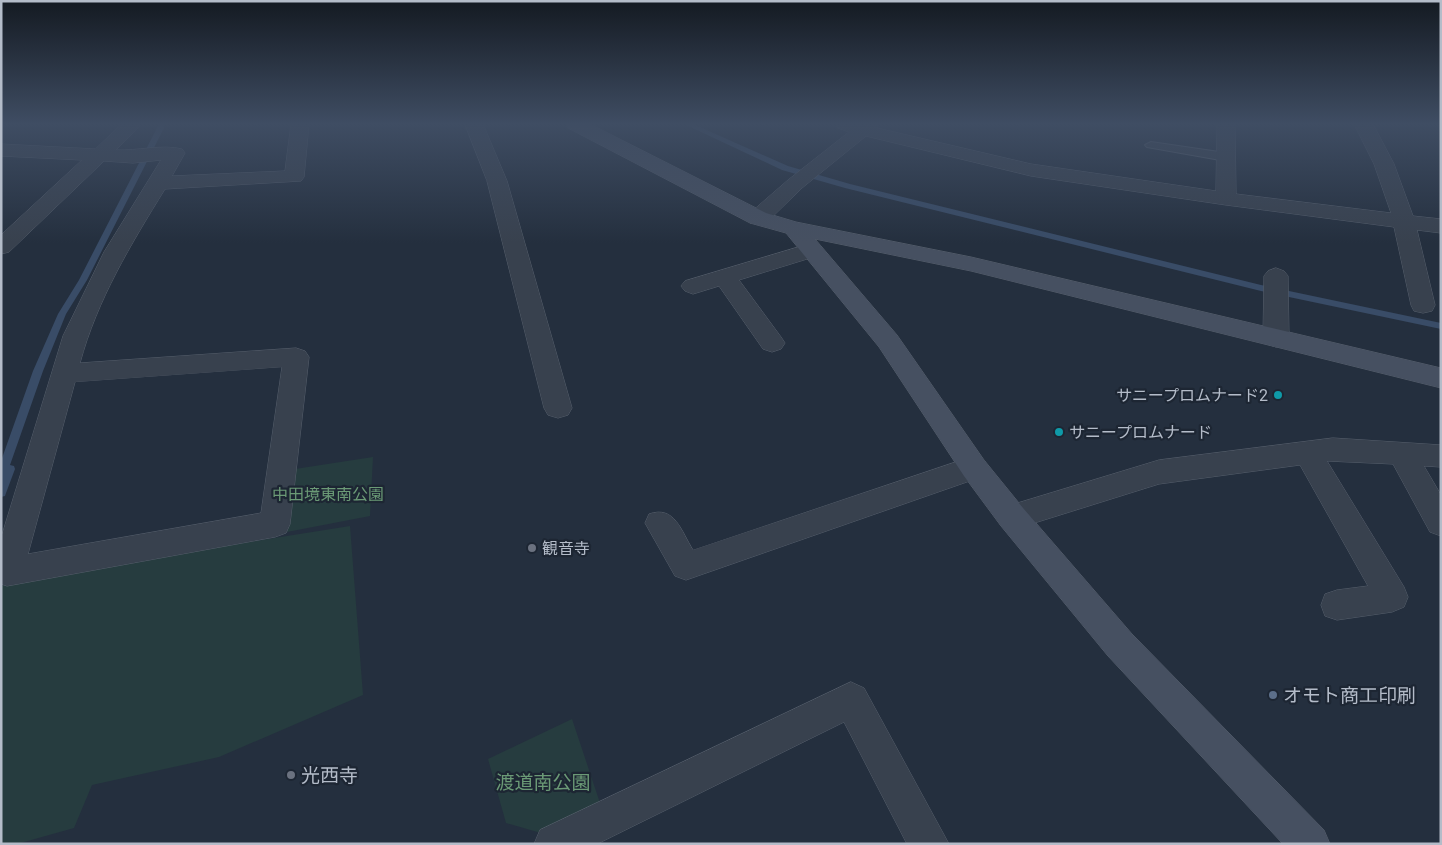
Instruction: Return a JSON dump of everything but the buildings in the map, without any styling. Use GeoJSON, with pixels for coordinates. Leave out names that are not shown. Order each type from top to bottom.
{"type":"FeatureCollection","features":[{"type":"Feature","properties":{"kind":"street"},"geometry":{"type":"LineString","coordinates":[[1,247],[90,163]]}},
{"type":"Feature","properties":{"kind":"street"},"geometry":{"type":"LineString","coordinates":[[65,373],[296,357],[275,524],[7,572],[75,336],[111,260],[169,163]]}},
{"type":"Feature","properties":{"kind":"street"},"geometry":{"type":"LineString","coordinates":[[158,183],[294,177],[296,163]]}},
{"type":"Feature","properties":{"kind":"street"},"geometry":{"type":"LineString","coordinates":[[490,163],[497,181],[558,408]]}},
{"type":"Feature","properties":{"kind":"street"},"geometry":{"type":"LineString","coordinates":[[652,163],[758,218],[794,228],[971,264],[1441,378]]}},
{"type":"Feature","properties":{"kind":"street"},"geometry":{"type":"LineString","coordinates":[[758,218],[795,184],[822,163]]}},
{"type":"Feature","properties":{"kind":"street"},"geometry":{"type":"LineString","coordinates":[[1005,163],[1031,170],[1226,199],[1441,226]]}},
{"type":"Feature","properties":{"kind":"street"},"geometry":{"type":"LineString","coordinates":[[1226,163],[1226,199]]}},
{"type":"Feature","properties":{"kind":"street"},"geometry":{"type":"LineString","coordinates":[[1384,163],[1404,221],[1423,305]]}},
{"type":"Feature","properties":{"kind":"street"},"geometry":{"type":"LineString","coordinates":[[794,228],[888,341],[974,468],[1012,517],[1120,645],[1310,844]]}},
{"type":"Feature","properties":{"kind":"street"},"geometry":{"type":"LineString","coordinates":[[693,286],[812,250]]}},
{"type":"Feature","properties":{"kind":"street"},"geometry":{"type":"LineString","coordinates":[[725,276],[772,344]]}},
{"type":"Feature","properties":{"kind":"street"},"geometry":{"type":"LineString","coordinates":[[1276,276],[1276,338]]}},
{"type":"Feature","properties":{"kind":"street"},"geometry":{"type":"LineString","coordinates":[[1012,517],[1159,472],[1333,449],[1441,456]]}},
{"type":"Feature","properties":{"kind":"street"},"geometry":{"type":"LineString","coordinates":[[1307,452],[1392,597],[1337,605]]}},
{"type":"Feature","properties":{"kind":"street"},"geometry":{"type":"LineString","coordinates":[[1402,454],[1441,523]]}},
{"type":"Feature","properties":{"kind":"street"},"geometry":{"type":"LineString","coordinates":[[660,523],[686,566],[974,468]]}},
{"type":"Feature","properties":{"kind":"street"},"geometry":{"type":"LineString","coordinates":[[554,844],[851,700],[929,844]]}},
{"type":"Feature","properties":{"kind":"green space","name":"中田境東南公園"},"geometry":{"type":"Polygon","coordinates":[[[373,457],[370,516],[287,532],[295,469],[373,457]]]}},
{"type":"Feature","properties":{"kind":"green space"},"geometry":{"type":"Polygon","coordinates":[[[350,526],[363,695],[219,757],[92,785],[74,828],[17,844],[1,844],[1,586],[205,549],[350,526]]]}},
{"type":"Feature","properties":{"kind":"green space","name":"渡道南公園"},"geometry":{"type":"Polygon","coordinates":[[[572,719],[600,803],[541,833],[506,823],[488,759],[572,719]]]}},
{"type":"Feature","properties":{"kind":"waterway"},"geometry":{"type":"LineString","coordinates":[[1,476],[38,371],[62,314],[83,280],[143,163]]}},
{"type":"Feature","properties":{"kind":"waterway"},"geometry":{"type":"LineString","coordinates":[[775,163],[848,186],[1261,288],[1441,326]]}},
{"type":"Feature","properties":{"kind":"waterway"},"geometry":{"type":"LineString","coordinates":[[1,493],[10,469]]}},
{"type":"Feature","properties":{"kind":"place","name":"サニープロムナード2"},"geometry":{"type":"Point","coordinates":[1278,395]}},
{"type":"Feature","properties":{"kind":"place","name":"サニープロムナード"},"geometry":{"type":"Point","coordinates":[1059,432]}},
{"type":"Feature","properties":{"kind":"place","name":"観音寺"},"geometry":{"type":"Point","coordinates":[532,548]}},
{"type":"Feature","properties":{"kind":"place","name":"オモト商工印刷"},"geometry":{"type":"Point","coordinates":[1273,695]}},
{"type":"Feature","properties":{"kind":"place","name":"光西寺"},"geometry":{"type":"Point","coordinates":[291,775]}}]}
